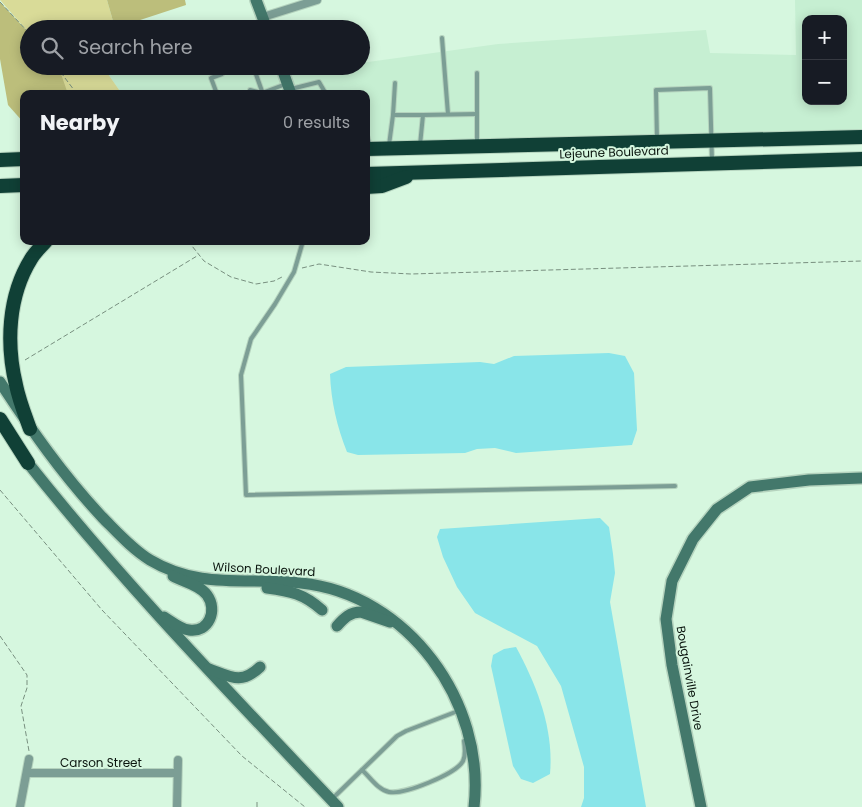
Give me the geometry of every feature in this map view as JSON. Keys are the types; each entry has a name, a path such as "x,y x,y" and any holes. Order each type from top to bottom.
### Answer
{"highway":[{"name":"Lejeune Boulevard","path":"370,149 862,137"},
{"path":"0,160 20,159"},
{"name":"Lejeune Boulevard","path":"370,174 862,159"},
{"path":"370,187 382,186 417,173"},
{"path":"0,186 20,185"},
{"path":"30,429 16,387 10,360 10,322 18,285 32,258 43,245"},
{"path":"0,419 28,463"},
{"path":"0,437 28,463"}],"main road":[{"path":"256,0 264,20"},
{"path":"284,75 289,89"},
{"name":"Wilson Boulevard","path":"0,382 30,429 82,496 120,536 150,560 182,574 204,579 234,582 301,583 337,590 377,609 401,626 414,638 440,669 462,714 474,761 476,793 474,807"},
{"path":"28,463 86,535 152,610 335,804"},
{"name":"Bougainville Drive","path":"701,807 672,665 666,619 672,581 693,538 718,509 750,487 809,480 862,478"},
{"path":"150,560 174,577 202,590 210,600 213,610 210,621 205,625 188,630 152,610"},
{"path":"234,582 297,593 322,610"},
{"path":"337,626 348,615 361,612 401,626"},
{"path":"205,667 237,679 247,677 260,667"}],"street":[{"path":"263,17 317,0"},
{"path":"20,807 29,760"},
{"path":"177,807 176,773 178,760"},
{"name":"Carson Street","path":"26,773 176,773"}],"lane":[{"path":"442,38 448,114"},
{"path":"477,73 477,146"},
{"path":"216,90 211,78 219,75"},
{"path":"256,75 261,90"},
{"path":"289,89 319,82 324,90"},
{"path":"389,148 395,83"},
{"path":"657,141 656,90 710,88 712,164"},
{"path":"393,115 477,114"},
{"path":"419,147 423,115"},
{"path":"302,245 294,272 251,339 241,375 246,495 675,486"},
{"path":"335,804 362,770 402,733 462,714 465,756 458,768 448,774 405,791 390,792 381,788 362,770"}],"path":[{"path":"0,2 20,23"},
{"path":"63,75 74,90"},
{"path":"191,245 204,261 231,277 256,284 274,281 306,266 319,264 371,272 411,274 862,261"},
{"path":"25,360 198,256"},
{"path":"0,490 102,610 242,756 305,807"},
{"path":"0,636 27,675 27,688 21,706 29,760"},
{"path":"257,802 257,807"}],"shaded area":[{"path":"0,0 107,0 113,20 20,20 20,23"},
{"path":"795,0 862,0 862,137 370,149 370,90 119,90 109,75 370,75 370,62 498,44 706,30 710,53 796,55"},
{"path":"60,75 109,75 119,90 66,90"}],"green space":[{"path":"107,0 185,0 186,5 140,20 113,20"},
{"path":"0,2 20,23 20,75 61,75 67,90 20,90 20,118 8,105 0,59"}],"water":[{"path":"609,353 625,356 634,373 637,430 632,445 516,453 495,448 477,449 465,453 358,455 347,452 335,414 330,374 346,367 480,362 494,364 514,356"},
{"path":"600,518 609,527 615,573 610,602 646,807 581,807 584,798 584,767 561,686 537,646 475,613 457,587 443,557 437,537 440,529"},
{"path":"516,647 531,677 547,724 551,757 550,774 533,783 521,779 513,766 491,666 493,655 504,649"}]}
